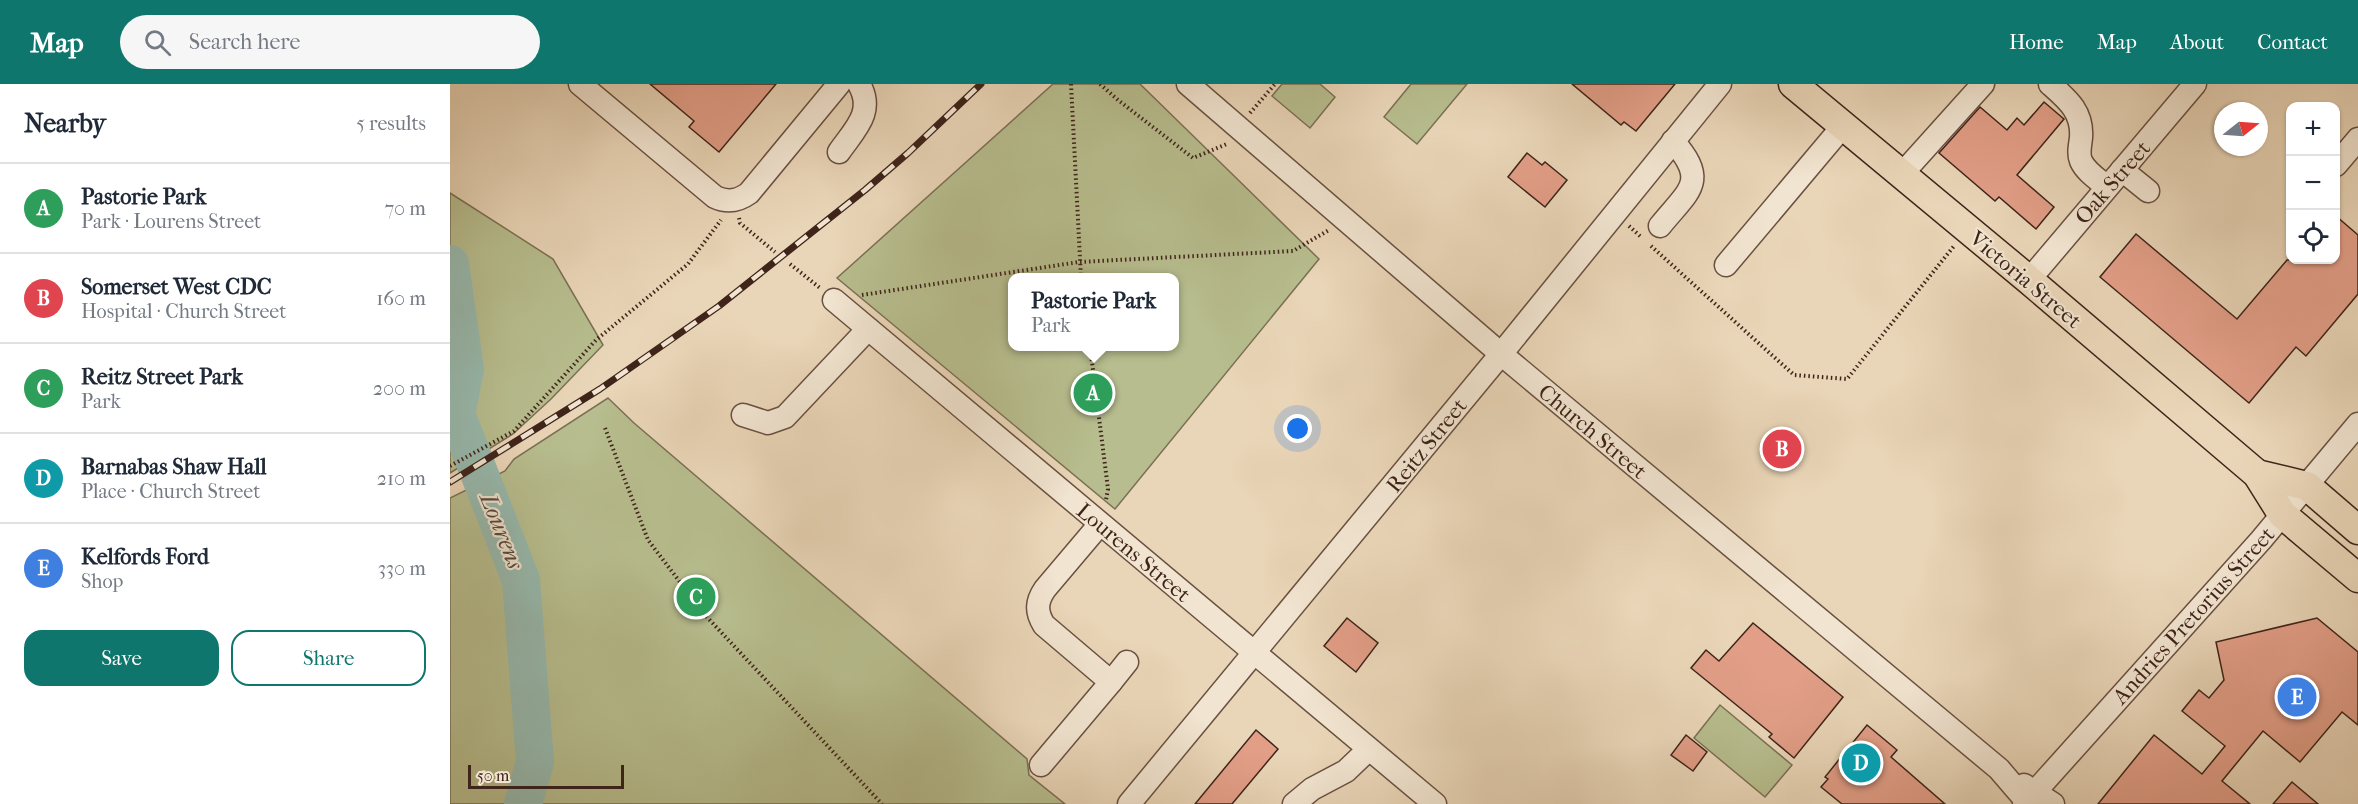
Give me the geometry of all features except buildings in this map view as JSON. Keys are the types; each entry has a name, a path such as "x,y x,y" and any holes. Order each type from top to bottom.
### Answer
{"main road":[{"name":"Victoria Street","path":"1793,84 2029,280 2257,474 2282,514 2358,578"},
{"name":"Victoria Street","path":"2257,474 2307,486 2358,530"}],"street":[{"path":"580,84 721,200 735,200 749,193 838,84"},
{"path":"839,152 860,123 865,111 867,101 859,84"},
{"name":"Church Street","path":"1188,84 1501,354 2034,801"},
{"name":"Reitz Street","path":"1129,804 1501,354 1720,84"},
{"path":"1901,175 1983,84"},
{"path":"2050,84 2070,101 2078,112 2081,129 2079,154 2081,162 2108,188"},
{"name":"Oak Street","path":"2029,280 2122,170 2171,125 2195,84"},
{"path":"1726,265 1843,126"},
{"path":"1660,226 1691,185 1694,176 1692,166 1686,156 1673,141"},
{"path":"2340,161 2357,142"},
{"path":"2122,170 2148,191"},
{"name":"Lourens Street","path":"834,300 1435,804"},
{"path":"743,415 768,423 784,417 868,329"},
{"name":"Andries Pretorius Street","path":"2034,801 2358,424"},
{"path":"1101,524 1045,590 1040,597 1038,612 1044,625 1111,682"},
{"path":"1041,765 1127,663"},
{"path":"1294,804 1312,789 1346,771 1369,749"}],"path":[{"path":"1071,84 1080,273"},
{"path":"1100,84 1193,158 1243,131 1275,84"},
{"path":"450,466 514,431 596,340 688,264 735,200"},
{"path":"1615,213 1794,375 1847,379 1968,229"},
{"path":"1008,273 1079,262 1293,251 1346,221"},
{"path":"759,239 775,252"},
{"path":"790,264 805,276"},
{"path":"834,300 1008,273"},
{"path":"1091,351 1108,489 1101,524"},
{"path":"606,428 648,540 705,615 882,804"}],"green space":[{"path":"1053,84 1140,84 1319,259 1115,509 837,278"},
{"path":"1282,84 1320,84 1335,97 1310,128 1272,96"},
{"path":"1411,84 1467,84 1417,144 1384,117"},
{"path":"450,193 553,259 603,345 551,399 513,434 450,473"},
{"path":"608,398 634,423 1027,759 1029,775 1065,804 450,804 450,498 505,471 514,459"},
{"path":"1720,705 1792,765 1765,797 1694,738"}],"waterway":[{"name":"Lourens","path":"450,264 465,370 456,414 521,580 535,762 523,804"}],"railway":[{"path":"450,482 600,389 719,306 865,190 981,84"}],"place":[{"name":"Pastorie Park","path":"1093,393"},
{"name":"Somerset West CDC","path":"1782,449"},
{"name":"Reitz Street Park","path":"696,597"},
{"name":"Kelfords Ford","path":"2297,697"},
{"name":"Barnabas Shaw Hall","path":"1861,763"}]}
